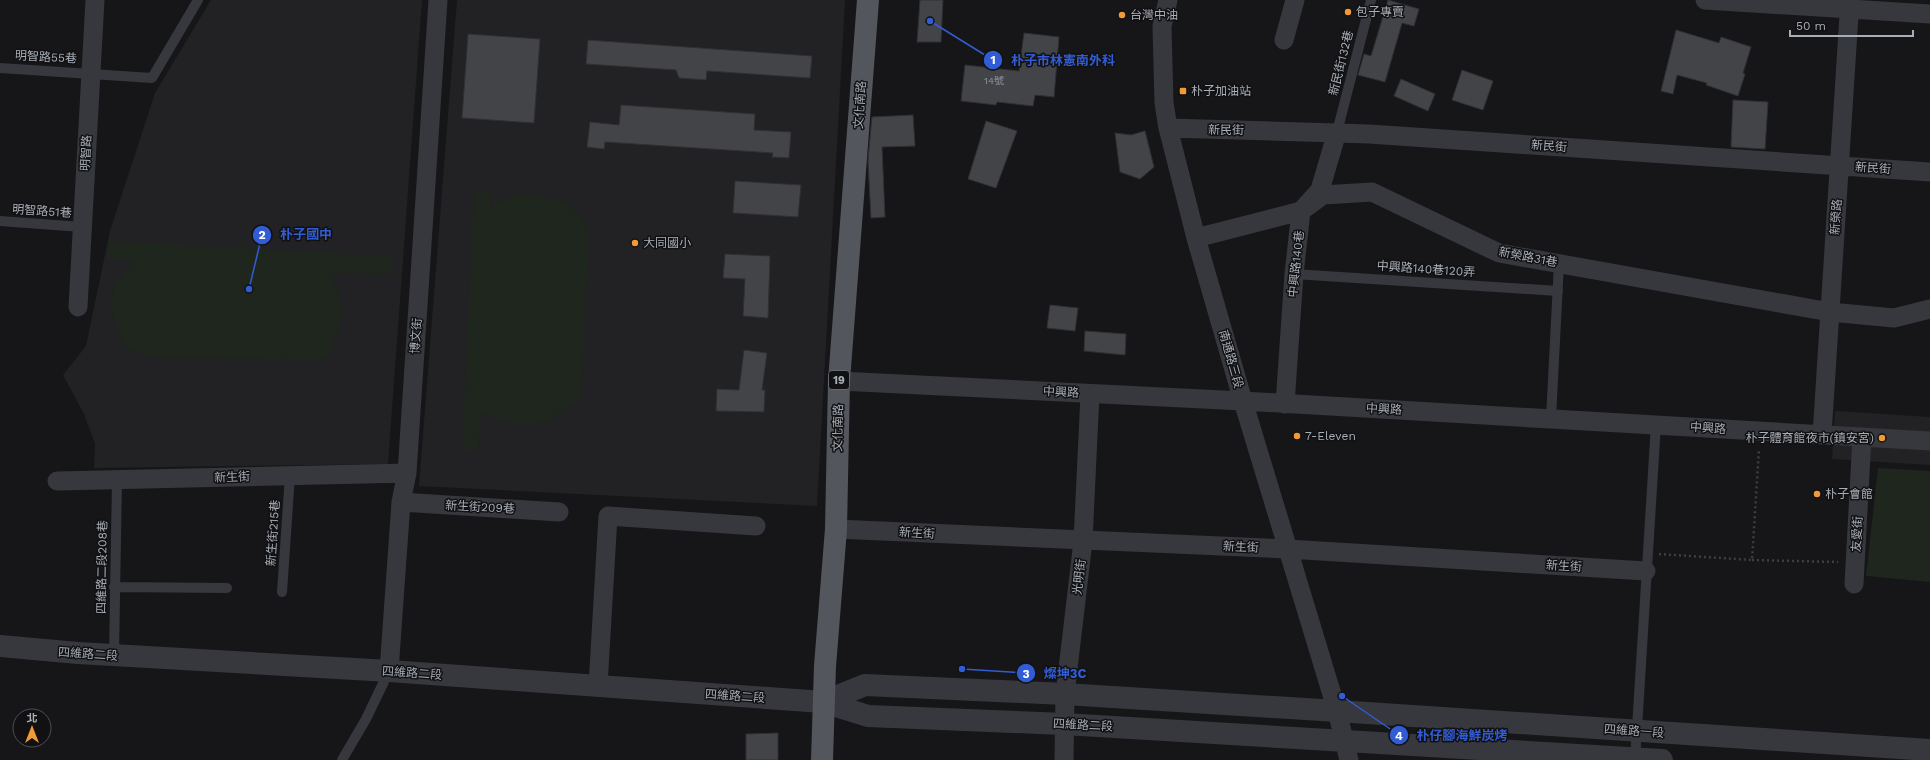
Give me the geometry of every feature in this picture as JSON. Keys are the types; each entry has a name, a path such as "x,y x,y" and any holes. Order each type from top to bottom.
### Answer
{"main road":[{"name":"文化南路","path":"822,760 823,702 836,529 839,380 868,0"}],"street":[{"name":"明智路","path":"78,307 95,0"},
{"name":"博文街","path":"389,672 401,502 407,473 438,0"},
{"name":"南通路三段","path":"1168,0 1162,26 1164,96 1168,128 1196,238 1242,401 1337,711 1347,751"},
{"path":"1284,40 1295,0"},
{"path":"1705,0 1850,5 1930,14"},
{"name":"新榮路","path":"1822,434 1850,5"},
{"name":"新民街","path":"1168,128 1337,132 1930,172"},
{"path":"1301,211 1320,190 1337,132"},
{"name":"新榮路31巷","path":"1196,238 1301,211 1323,195 1372,192 1499,253 1830,312 1894,318 1930,309"},
{"name":"中興路140巷","path":"1285,404 1294,274 1301,211"},
{"name":"中興路","path":"839,380 1552,418 1930,441"},
{"name":"光明街","path":"1064,760 1065,694 1083,541 1090,394"},
{"name":"友愛街","path":"1854,584 1862,437"},
{"name":"新生街","path":"57,481 407,473"},
{"name":"新生街209巷","path":"401,502 559,512"},
{"path":"598,686 608,516 756,526"},
{"name":"新生街","path":"836,529 1083,541 1646,562"},
{"name":"四維路二段","path":"0,646 114,656 389,672 823,702 868,716 1064,724 1347,751"},
{"name":"四維路二段","path":"823,702 865,684 1065,694 1337,711"},
{"name":"四維路一段","path":"1337,711 1930,750"},
{"path":"1347,751 1662,760"}],"lane":[{"name":"明智路55巷","path":"0,68 152,78 198,0"},
{"name":"新民街132巷","path":"1337,132 1371,0"},
{"name":"明智路51巷","path":"0,222 82,227"},
{"path":"1552,418 1559,263"},
{"name":"中興路140巷120弄","path":"1294,274 1558,291"},
{"path":"1635,759 1635,731 1656,424"},
{"name":"新生街215巷","path":"282,592 290,475"},
{"name":"四維路二段208巷","path":"114,656 117,480"},
{"path":"114,587 227,588"},
{"path":"342,760 366,719 389,672"}],"path":[{"path":"1752,560 1761,431"},
{"path":"1646,562 1752,560 1856,562"}],"shaded area":[{"path":"211,0 422,0 388,464 94,468 95,444 84,414 63,375 86,346 110,231 155,93"},
{"name":"大同國小","path":"457,0 845,0 817,506 419,486"},
{"path":"491,192 490,208 502,200 524,193 560,200 578,213 589,231 581,397 556,416 534,424 523,425 511,423 481,411 478,450 462,450 474,193"},
{"path":"109,241 391,256 392,275 329,273 337,287 342,305 342,319 331,350 319,360 148,357 140,355 129,348 123,341 115,323 112,303 115,286 121,276 135,262 107,259"},
{"name":"朴子體育館夜市(鎮安宮)","path":"1835,411 1930,417 1930,465 1832,459"},
{"path":"1878,468 1930,471 1930,582 1866,576"}],"building":[{"path":"920,0 943,0 941,42 917,42"},
{"path":"1388,0 1419,9 1414,26 1402,23 1385,82 1358,75 1364,54 1371,56"},
{"path":"1676,30 1719,43 1721,37 1751,47 1738,96 1706,85 1707,83 1677,75 1673,94 1661,91"},
{"path":"1024,33 1059,37 1054,97 1035,95 1033,106 997,102 996,105 961,101 965,65 1019,71"},
{"path":"468,34 540,39 534,123 462,118"},
{"path":"588,40 812,56 810,78 707,71 706,80 679,78 676,70 586,64"},
{"path":"1462,70 1493,81 1483,110 1452,100"},
{"path":"1401,79 1435,94 1428,111 1394,96"},
{"path":"1733,100 1768,102 1765,149 1731,147"},
{"path":"621,105 755,114 754,130 791,132 789,158 772,157 773,153 605,142 604,149 587,147 590,122 619,125"},
{"path":"913,115 915,146 882,147 885,217 871,218 868,160 872,117"},
{"path":"986,121 1017,131 996,188 968,179"},
{"path":"1145,131 1154,167 1140,179 1120,172 1115,133 1131,135"},
{"path":"735,181 801,185 798,217 733,213"},
{"path":"725,254 770,256 768,318 743,316 745,279 723,278"},
{"path":"1050,305 1078,308 1075,331 1047,328"},
{"path":"1085,331 1126,334 1125,355 1084,351"},
{"path":"744,350 767,353 762,390 765,390 764,412 716,411 717,389 739,390"},
{"path":"778,733 778,760 746,760 746,734"}],"place":[{"name":"包子專賣","path":"1348,12"},
{"name":"台灣中油","path":"1122,15"},
{"name":"朴子市林憲南外科","path":"930,21"},
{"name":"朴子加油站","path":"1183,91"},
{"name":"大同國小","path":"635,243"},
{"name":"朴子國中","path":"249,289"},
{"name":"7-Eleven","path":"1297,436"},
{"name":"朴子體育館夜市(鎮安宮)","path":"1882,438"},
{"name":"朴子會館","path":"1817,494"},
{"name":"燦坤3C","path":"962,669"},
{"name":"朴仔腳海鮮炭烤","path":"1342,696"}]}
